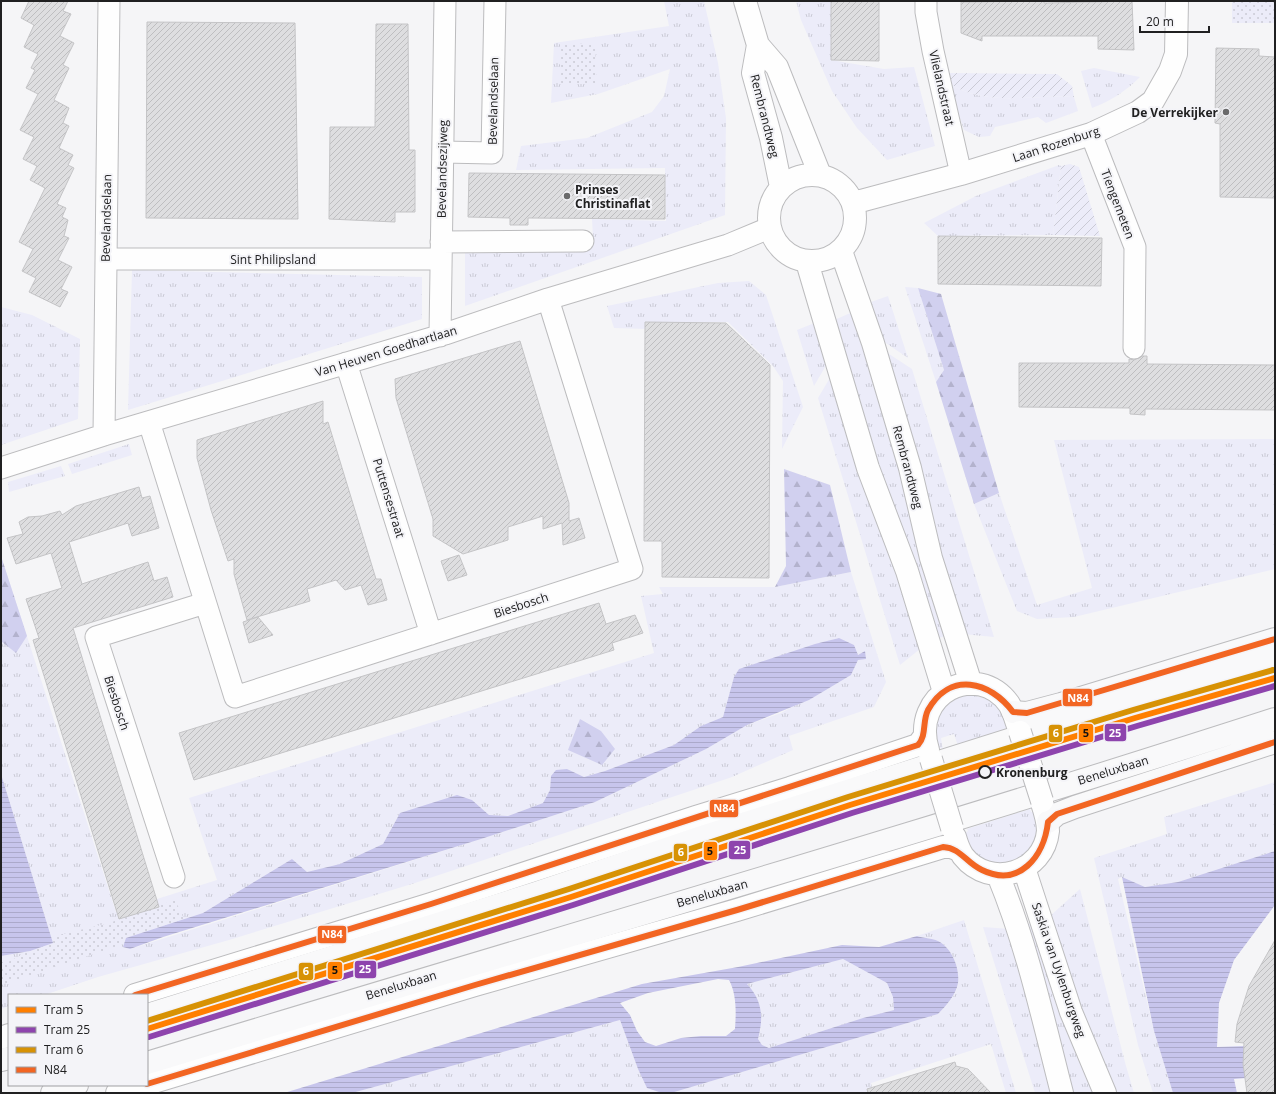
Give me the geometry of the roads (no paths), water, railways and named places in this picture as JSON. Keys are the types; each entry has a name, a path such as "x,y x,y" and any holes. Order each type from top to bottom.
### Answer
{"main road":[{"path":"1016,722 1027,713 1275,639"},
{"path":"148,1014 469,915 702,837 1111,707 1275,658"},
{"name":"Beneluxbaan","path":"148,1063 544,942 744,884 1275,719"},
{"path":"1048,822 1057,814 1075,807 1275,742"},
{"path":"52,1093 73,1086"}],"street":[{"name":"Bevelandselaan","path":"104,435 109,1"},
{"name":"Bevelandsezijweg","path":"440,336 445,1"},
{"name":"Bevelandselaan","path":"443,152 492,153 495,1"},
{"name":"Rembrandtweg","path":"745,1 758,45 777,67 820,175"},
{"name":"Vlielandstraat","path":"926,1 926,12 933,51 961,174"},
{"name":"Laan Rozenburg","path":"853,203 961,174 1091,134 1138,112 1153,101 1162,88 1176,54 1177,1"},
{"name":"Rembrandtweg","path":"758,45 753,73 771,138 781,187"},
{"name":"Tiengemeten","path":"1091,134 1135,247 1134,348"},
{"path":"806,175 820,175 834,180 846,190 853,203 856,220 851,237 841,251 825,260 807,262 790,256 777,244 770,228 768,213 773,199 781,187 793,179 806,175"},
{"name":"Van Heuven Goedhartlaan","path":"1,468 104,435 440,336 548,299 728,244 770,228"},
{"name":"Sint Philipsland","path":"106,259 441,250 582,241"},
{"name":"Rembrandtweg","path":"841,251 873,343 910,468 931,558 972,684"},
{"path":"807,262 868,468 907,571 944,692"},
{"name":"Biesbosch","path":"150,422 235,697 632,569 548,299"},
{"name":"Puttensestraat","path":"346,363 431,634"},
{"name":"Biesbosch","path":"174,877 96,637 205,603"},
{"path":"972,684 988,688 996,692 1008,704 1016,722 1048,822 1048,831 1043,849 1032,863 1012,874 990,874 975,867 959,850 924,737 925,720 928,712 938,698 944,692 957,686 972,684"},
{"path":"138,994 431,904 689,819 790,788 918,744 924,737"},
{"name":"Beneluxbaan","path":"148,1084 467,987 737,910 938,848 951,847 959,850"},
{"name":"Saskia van Uylenburgweg","path":"1024,868 1071,1012 1105,1093"},
{"name":"Saskia van Uylenburgweg","path":"998,875 1011,906 1037,991 1062,1093"},
{"path":"117,1093 139,1086"}],"tram line":[{"name":"6","path":"148,1021 569,889 848,797 1133,710 1273,670"},
{"name":"5","path":"148,1029 571,897 850,805 1135,718 1275,678"},
{"name":"25","path":"149,1037 573,905 852,813 1137,726 1275,686"}],"place":[{"name":"De Verrekijker","path":"1226,112"},
{"name":"Prinses Christinaflat","path":"567,196"},
{"name":"Kronenburg","path":"985,772"}]}
